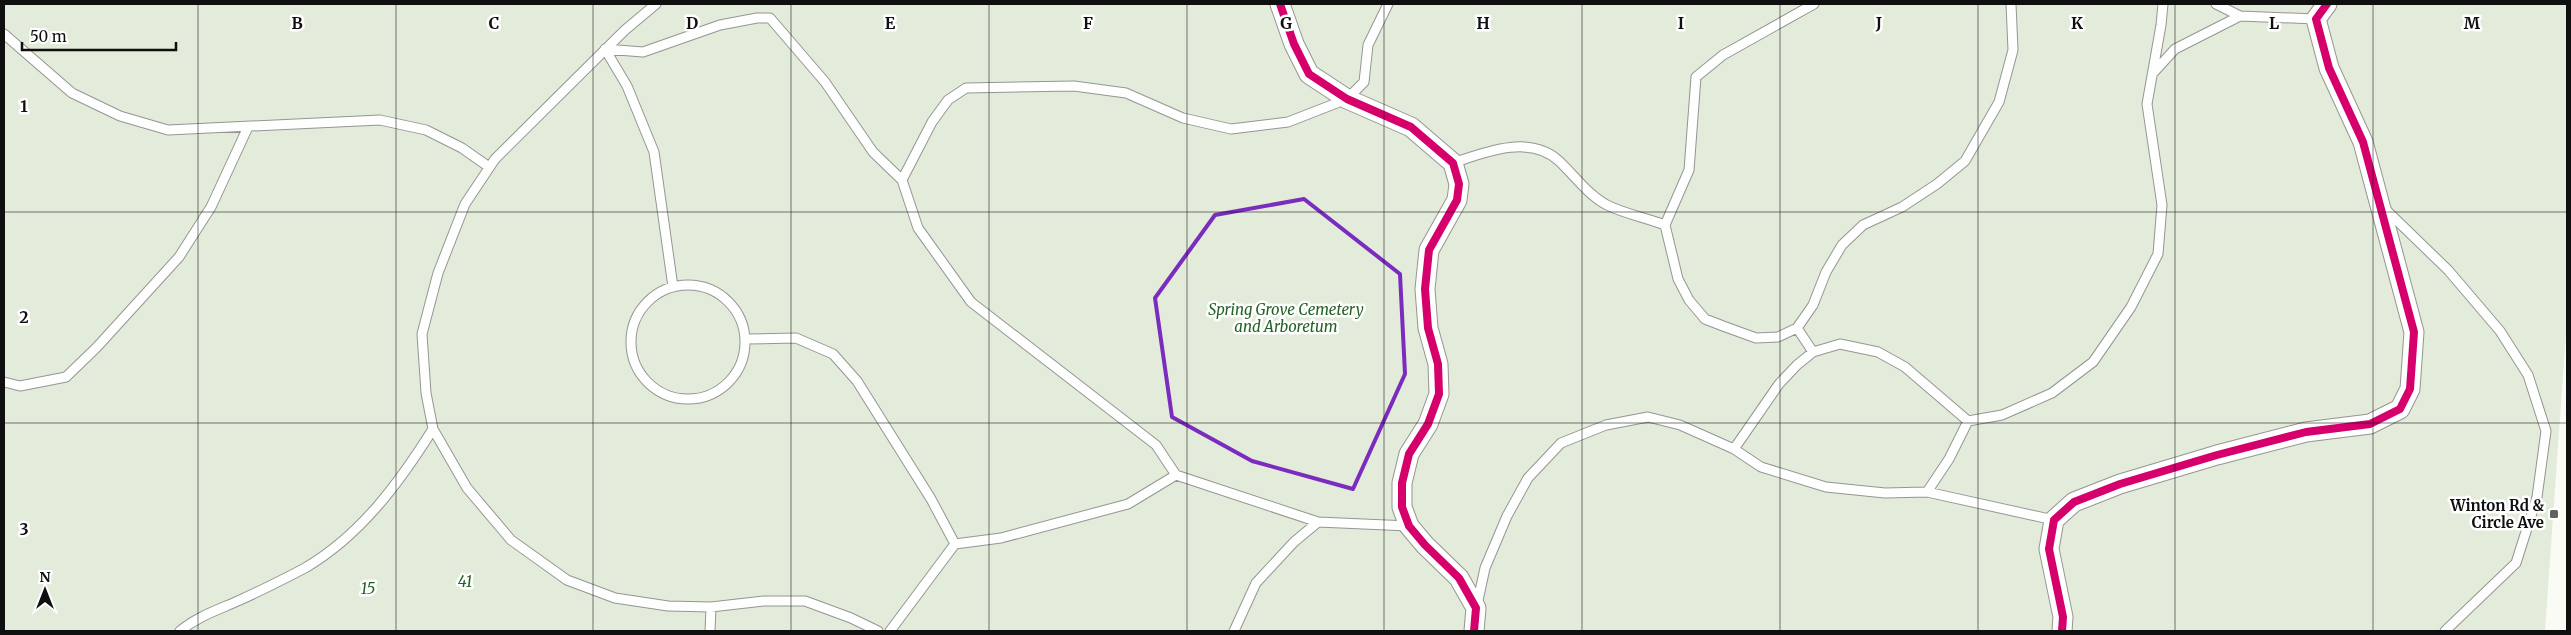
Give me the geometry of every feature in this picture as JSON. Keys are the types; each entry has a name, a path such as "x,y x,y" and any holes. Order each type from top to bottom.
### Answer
{"street":[{"path":"1280,4 1294,44 1309,74 1347,99 1411,127 1453,163 1459,184 1457,200 1429,250 1425,289 1428,328 1438,364 1439,394 1428,424 1409,454 1402,483 1402,507 1409,526 1425,545 1459,578 1476,608 1474,631"},
{"path":"2062,631 2063,618 2049,549 2054,520 2074,502 2120,484 2306,432 2370,424 2400,409 2410,389 2414,332 2362,142 2329,68 2321,11"}],"lane":[{"path":"656,4 605,49 489,167 465,204 438,273 422,334 426,393 433,429 467,488 511,540 567,580 615,598 668,606 711,607 764,601 805,602 850,618 878,631"},
{"path":"902,180 932,122 948,100 966,88 1074,86 1126,93 1183,118 1231,129 1288,122 1347,99 1364,82 1368,45 1388,4"},
{"path":"1814,4 1723,55 1696,77 1689,170 1666,225 1678,279 1689,300 1705,319 1756,338 1778,337 1797,328 1813,305 1826,272 1842,245 1863,225 1902,207 1937,184 1965,161 1999,102 2012,50 2011,4"},
{"path":"1734,449 1779,384 1813,352 1840,344 1878,352 1905,367 1968,421 2002,414 2052,393 2093,362 2131,307 2158,254 2162,205 2147,104 2154,73 2163,4"},
{"path":"2216,4 2240,16"},
{"path":"2154,73 2175,50 2240,16 2321,11"},
{"path":"605,49 643,52 720,25 757,18 770,18 825,82 873,152 902,180 918,228 971,302 1156,445 1176,474 1318,522 1409,526"},
{"path":"4,34 72,93 120,116 168,130 380,120 426,130 462,148 489,167"},
{"path":"605,49 627,86 654,152 673,287"},
{"path":"4,382 20,386 66,377 97,347 180,256 211,207 248,127"},
{"path":"1453,163 1510,146 1537,149 1557,159 1591,192 1607,204 1666,225"},
{"path":"2380,203 2448,270 2500,331 2528,375 2546,431 2537,497 2516,563 2445,631"},
{"path":"691,285 709,289 725,298 737,311 744,328 745,339 741,363 732,379 718,391 702,398 682,399 663,393 647,382 636,365 631,346 633,326 641,309 655,295 673,287 691,285"},
{"path":"1797,328 1813,352"},
{"path":"745,339 796,338 833,354 857,381 932,499 955,544"},
{"path":"1476,608 1485,568 1507,516 1528,478 1561,444 1606,425 1648,417 1680,425 1734,449 1761,467 1826,487 1885,493 1927,492 2054,520"},
{"path":"1927,492 1949,459 1968,421"},
{"path":"180,631 196,618 239,600 305,567 351,536 387,495 433,429"},
{"path":"890,631 955,544 1000,538 1128,504 1176,474"},
{"path":"1234,631 1256,583 1294,542 1318,522"},
{"path":"710,631 711,607"}],"highlighted area":[{"path":"1304,199 1400,274 1405,374 1353,489 1252,461 1172,417 1155,298 1215,215"}],"green space":[{"name":"Spring Grove Cemetery and Arboretum","path":"4,4 2567,4 2567,319 2545,631 4,631"}],"cycle path":[{"path":"1280,4 1294,44 1309,74 1347,99 1411,127 1453,163 1459,184 1457,200 1429,250 1425,289 1428,328 1438,364 1439,394 1428,424 1409,454 1402,483 1402,507 1409,526 1425,545 1459,578 1476,608 1474,631"},
{"path":"2062,631 2063,617 2049,549 2054,520 2074,502 2120,484 2217,455 2306,432 2370,424 2400,409 2410,389 2414,332 2363,142 2329,68 2316,19 2327,4"}],"place":[{"name":"Winton Rd & Circle Ave","path":"2554,514"}],"park label":[{"name":"41","path":"465,581"},
{"name":"15","path":"368,588"}]}
